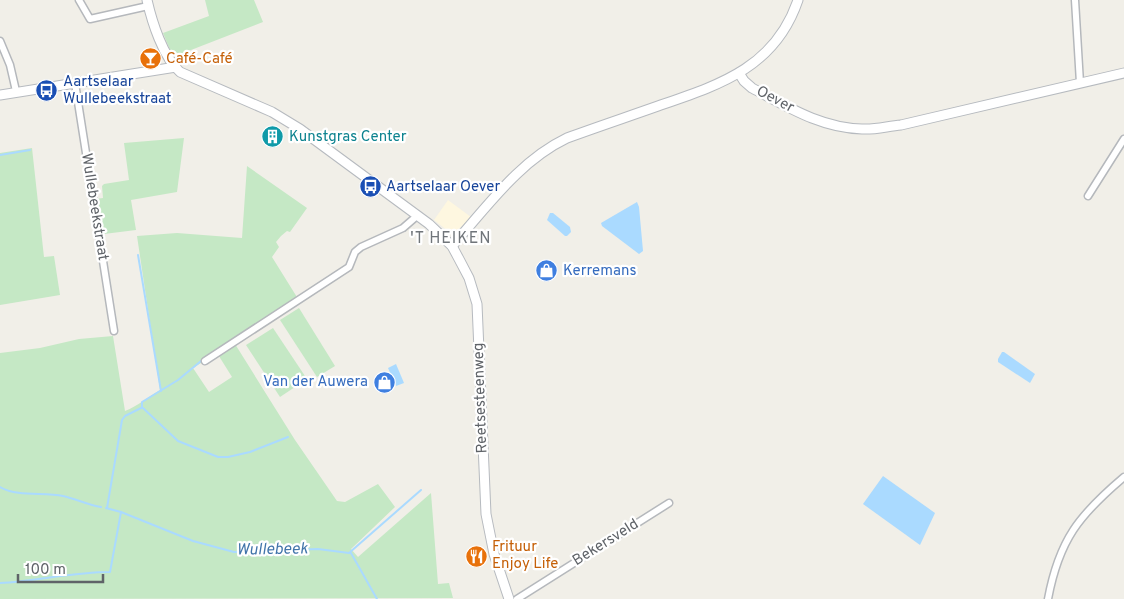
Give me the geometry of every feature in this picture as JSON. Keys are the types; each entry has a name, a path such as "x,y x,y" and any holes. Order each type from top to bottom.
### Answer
{"street":[{"path":"0,95 176,67 163,46 148,3 90,19 79,0"},
{"path":"452,246 516,174 546,149 567,138 715,86 739,73 773,44 786,26 798,0"},
{"path":"1075,0 1080,83"},
{"path":"0,41 10,65 16,92"},
{"name":"Reetsesteenweg","path":"176,67 186,75 272,112 300,129 418,215 452,246 469,278 477,304 486,514 494,554 509,599"},
{"name":"Oever","path":"739,73 752,88 812,120 839,127 864,129 901,125 1124,73"},
{"name":"Wullebeekstraat","path":"75,83 114,331"},
{"path":"1088,196 1124,139"},
{"path":"205,361 349,267 355,252 361,247 403,228 418,215"},
{"path":"1048,599 1058,559 1073,529 1084,513 1124,477"},
{"name":"Bekersveld","path":"517,599 669,504"}],"shaded area":[{"path":"448,200 471,217 453,235 434,220"}],"green space":[{"path":"205,0 254,0 263,22 173,57 163,33 209,16"},
{"path":"184,138 177,192 131,200 136,230 101,233 95,199 103,198 102,186 104,184 129,180 124,143"},
{"path":"32,148 44,257 54,256 60,295 0,305 0,153"},
{"path":"247,166 307,208 290,232 287,231 276,242 279,247 272,257 300,302 235,344 295,440 337,501 345,502 378,484 395,507 351,549 358,557 431,493 438,584 449,583 453,598 0,599 0,353 40,348 79,339 113,336 125,411 130,409 160,390 137,236 177,233 242,238","holes":["217,353 232,377 209,392 193,368"]},
{"path":"299,308 335,366 317,377 280,320"},
{"path":"273,328 307,379 280,397 246,345"}],"water":[{"path":"637,202 643,251 639,254 602,226 601,223"},
{"path":"550,213 553,213 570,227 571,232 567,236 547,220"},
{"path":"1002,352 1035,374 1030,383 998,362"},
{"path":"396,364 404,383 396,386 388,368"},
{"path":"883,476 935,513 920,545 863,504"}],"waterway":[{"path":"0,155 30,150"},
{"path":"138,255 161,391"},
{"path":"142,408 142,402 178,380 201,361"},
{"path":"107,508 122,420 125,416 141,408 178,441 218,457 228,457 250,452 288,437"},
{"name":"Wullebeek","path":"0,487 15,492 63,496 101,507"},
{"name":"Wullebeek","path":"106,508 121,512 193,541 234,552 318,549 349,553 421,490"},
{"path":"0,583 82,573 110,572 121,512"},
{"path":"349,553 351,553 377,599"}],"place":[{"name":"Café-Café","path":"150,59"},
{"name":"Aartselaar Wullebeekstraat","path":"47,91"},
{"name":"Kunstgras Center","path":"273,137"},
{"name":"Aartselaar Oever","path":"370,187"},
{"name":"Kerremans","path":"547,271"},
{"name":"Van der Auwera","path":"384,382"},
{"name":"Frituur Enjoy Life","path":"476,556"}],"district":[{"name":"'T HEIKEN","path":"451,239"}]}
